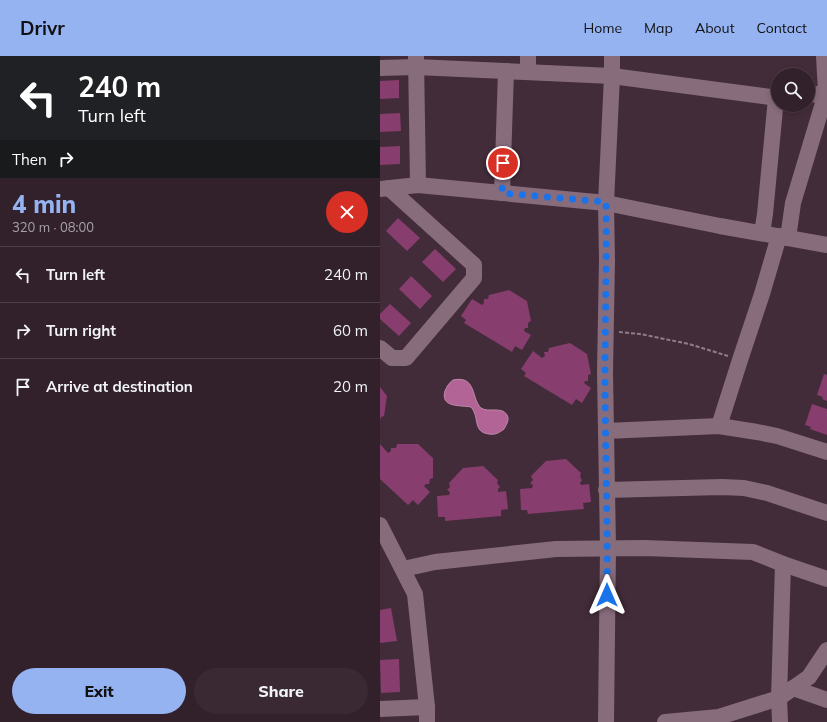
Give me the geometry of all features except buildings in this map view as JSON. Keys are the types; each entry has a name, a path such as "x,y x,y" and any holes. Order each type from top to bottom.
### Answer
{"street":[{"path":"528,56 528,72"},
{"path":"606,722 608,548 606,490 606,202 612,56"},
{"path":"719,426 762,294 783,237 827,93 824,56"},
{"path":"380,68 416,61 473,63 506,71 612,76 771,97"},
{"path":"416,61 418,185"},
{"path":"502,193 506,71"},
{"path":"815,94 827,93"},
{"path":"762,233 776,112"},
{"path":"384,189 418,185 606,202 712,224 827,245"},
{"path":"380,348 392,358 406,358 474,278 474,265 384,189"},
{"path":"606,431 719,426 777,436 827,452"},
{"path":"606,490 722,487 744,488 767,493 827,514"},
{"path":"380,525 415,594 427,715 380,709"},
{"path":"403,569 435,562 556,549 608,548 753,552 827,579"},
{"path":"780,722 779,698 783,564"},
{"path":"665,722 719,720 779,698 809,677 827,650"},
{"path":"794,688 827,700"}],"path":[{"path":"606,333 618,332 640,334 689,344 740,360"}],"shaded area":[{"path":"461,379 470,384 481,408 505,412 508,419 504,429 495,434 484,433 478,427 474,411 471,407 457,406 448,403 444,396 445,391 453,380"}],"route":[{"path":"503,163 502,193 606,202 607,260 605,372 608,548 607,595"}]}
